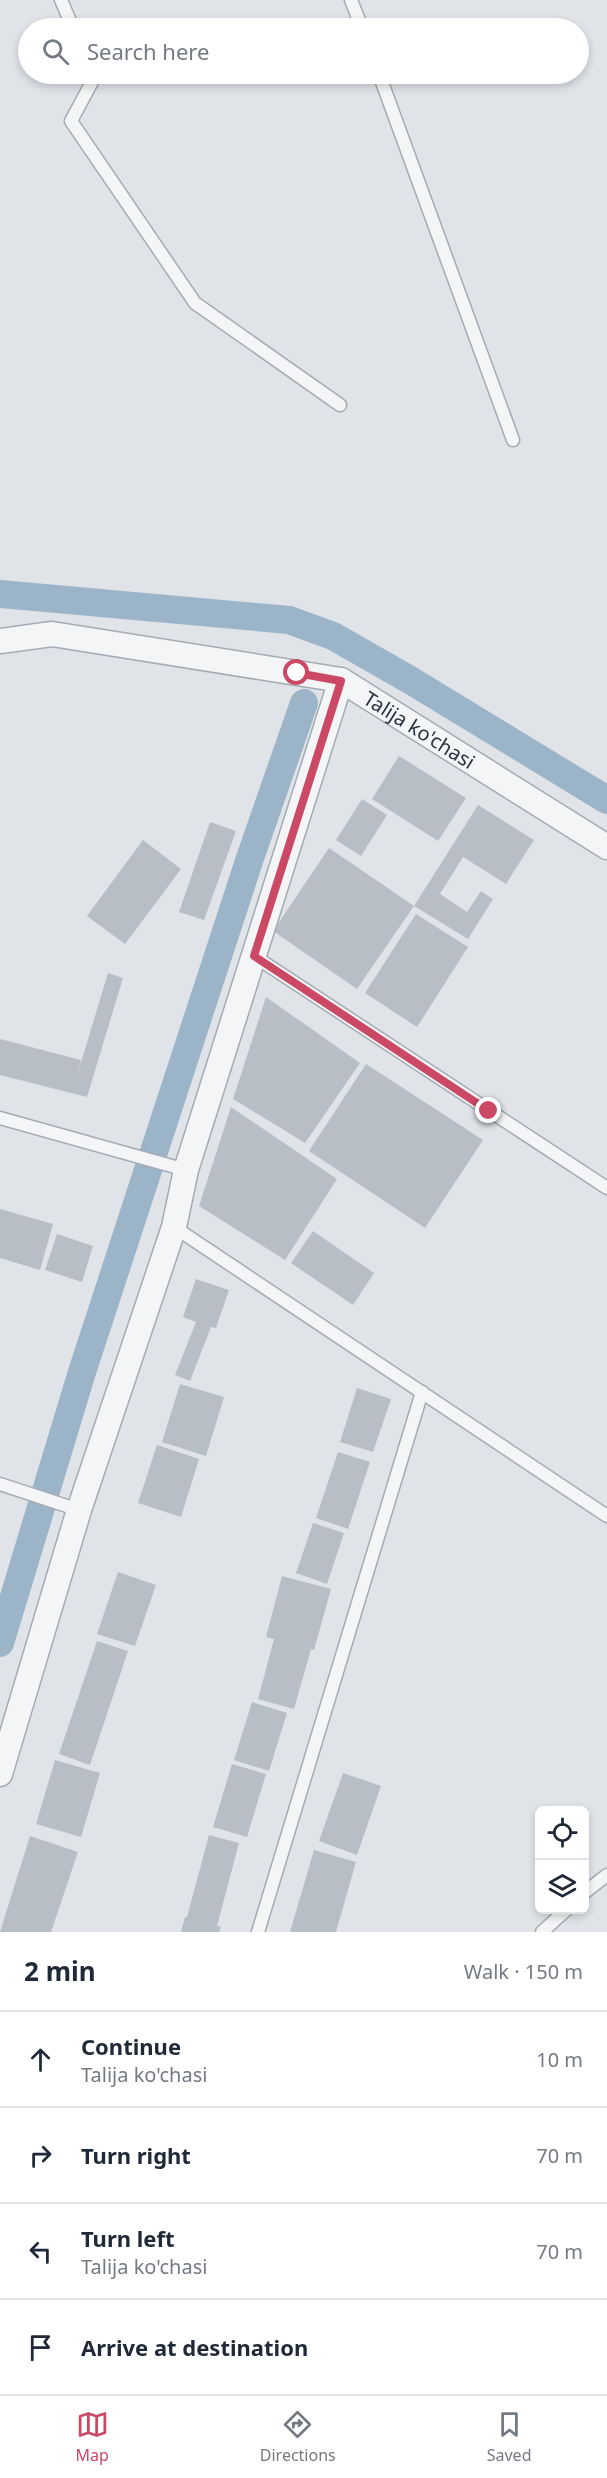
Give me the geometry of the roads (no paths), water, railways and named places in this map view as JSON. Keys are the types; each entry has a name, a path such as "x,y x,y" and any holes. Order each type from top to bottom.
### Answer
{"street":[{"name":"Talija ko'chasi","path":"0,641 52,634 341,681 607,847"},
{"path":"0,1774 79,1510 174,1227 186,1170 341,681"}],"lane":[{"path":"61,0 69,18"},
{"path":"351,0 358,18"},
{"path":"91,84 72,121 195,303 340,405"},
{"path":"382,84 513,440"},
{"path":"254,956 607,1188"},
{"path":"0,1118 186,1170"},
{"path":"174,1227 607,1516"},
{"path":"258,1932 422,1392"},
{"path":"0,1484 79,1510"},
{"path":"589,1890 607,1875"},
{"path":"542,1932 562,1914"}],"waterway":[{"path":"0,594 289,620 333,636 607,800"},
{"path":"0,1643 82,1372 249,861 304,703"}]}
